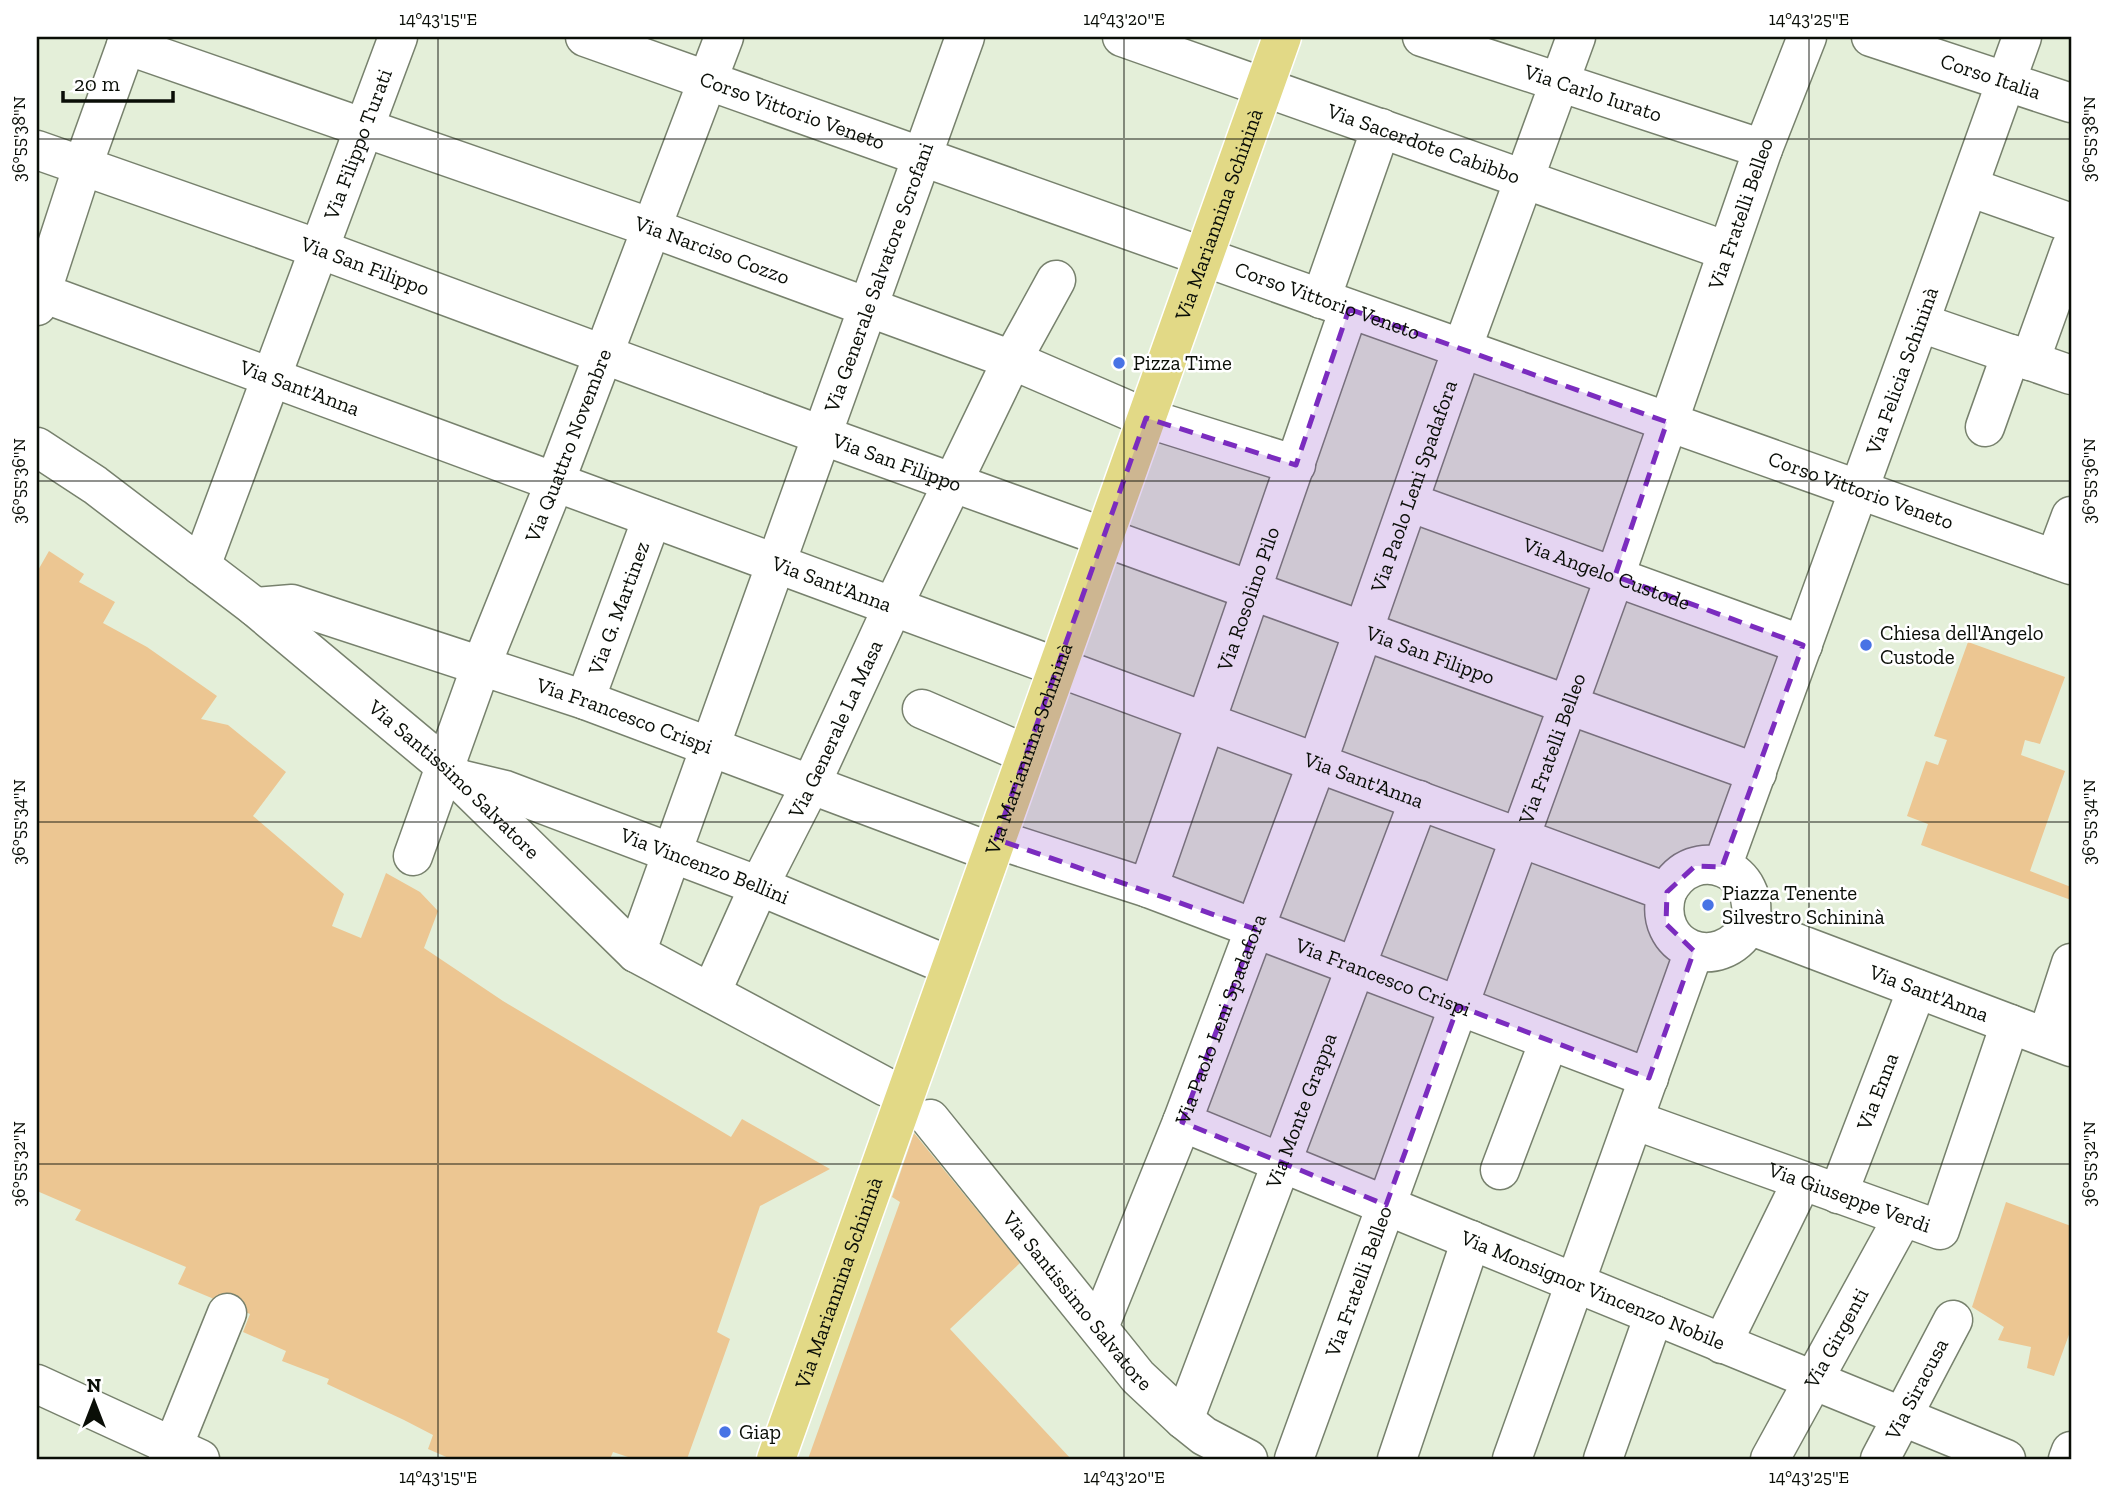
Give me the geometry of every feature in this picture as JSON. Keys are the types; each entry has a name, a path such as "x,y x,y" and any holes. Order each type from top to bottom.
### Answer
{"main road":[{"name":"Via Mariannina Schininà","path":"776,1459 1282,37"}],"street":[{"name":"Via Filippo Turati","path":"201,566 398,37"},
{"name":"Corso Vittorio Veneto","path":"584,37 2063,562"},
{"name":"Via Quattro Novembre","path":"413,856 451,772 481,666 555,482 724,37"},
{"name":"Via Generale Salvatore Scrofani","path":"636,953 965,37"},
{"name":"Via Sacerdote Cabibbo","path":"1122,37 1727,251"},
{"name":"Via Carlo Iurato","path":"1422,37 1763,149"},
{"name":"Via Paolo Leni Spadafora","path":"1099,1327 1182,1122 1317,763 1462,349 1576,37"},
{"name":"Via Fratelli Belleo","path":"1294,1459 1615,576 1763,149 1807,37"},
{"name":"Corso Italia","path":"1871,37 2071,103"},
{"name":"Via Felicia Schininà","path":"1722,867 1921,323 2022,37"},
{"name":"Via Narciso Cozzo","path":"127,41 652,228 1012,360 1146,418 1296,465"},
{"path":"38,297 127,41"},
{"name":"Via Rosolino Pilo","path":"1148,888 1296,465 1381,128"},
{"name":"Via San Filippo","path":"37,150 319,249 821,435 1757,773"},
{"path":"1969,187 2071,223"},
{"path":"1985,426 2071,247"},
{"name":"Via Generale La Masa","path":"711,993 892,606 1012,360 1056,280"},
{"name":"Via Sant'Anna","path":"38,297 271,377 1667,892"},
{"path":"1921,323 2071,375"},
{"name":"Via Santissimo Salvatore","path":"37,447 95,485 254,607 451,772 636,953 886,1087"},
{"name":"Via Angelo Custode","path":"1409,502 1803,645"},
{"path":"2063,562 2071,516"},
{"name":"Via G. Martinez","path":"585,700 652,517"},
{"name":"Via Francesco Crispi","path":"254,607 292,604 585,700 811,784 993,845 1148,888 1649,1078"},
{"path":"922,709 1026,754"},
{"name":"Via Vincenzo Bellini","path":"451,772 672,852 950,965"},
{"name":"Via Monte Grappa","path":"1184,1420 1419,800"},
{"path":"1695,866 1722,867 1739,877 1747,889 1752,909 1749,925 1733,945 1721,951 1694,951 1679,943 1666,924 1663,911 1667,892 1679,875 1695,866"},
{"name":"Via Sant'Anna","path":"1749,925 2059,1042"},
{"path":"1512,1459 1694,951"},
{"path":"2059,1042 2071,962"},
{"name":"Via Enna","path":"1838,1194 1917,989"},
{"name":"Via Giuseppe Verdi","path":"1634,1120 1940,1230 2010,1024"},
{"path":"1500,1170 1549,1041"},
{"name":"Via Santissimo Salvatore","path":"930,1119 1138,1377 1204,1436 1248,1459"},
{"name":"Via Monsignor Vincenzo Nobile","path":"1182,1122 2006,1459"},
{"path":"1722,1343 1802,1181"},
{"name":"Via Girgenti","path":"1770,1459 1903,1217"},
{"path":"1397,1459 1471,1240"},
{"path":"37,1384 180,1455 227,1313"},
{"path":"1603,1459 1654,1315"},
{"name":"Via Siracusa","path":"1880,1459 1953,1320"},
{"path":"2068,1459 2071,1451"}],"highlighted area":[{"path":"1349,309 1667,422 1615,576 1803,645 1722,867 1695,866 1667,892 1666,924 1694,951 1649,1078 1458,1006 1386,1205 1182,1122 1255,929 996,839 1146,418 1296,465"}],"shaded area":[{"path":"49,551 84,574 79,582 115,602 103,623 147,647 217,696 201,719 228,725 286,772 253,816 344,894 332,926 361,938 386,873 420,892 438,911 424,948 503,1001 731,1137 742,1119 830,1169 760,1206 717,1332 730,1339 687,1459 634,1459 613,1452 610,1459 451,1459 428,1449 433,1435 327,1384 329,1379 282,1361 286,1351 243,1332 250,1314 178,1284 186,1267 75,1220 81,1210 37,1191 37,572"},
{"path":"1968,642 2065,677 2040,744 2025,740 2021,755 2065,771 2030,871 2071,887 2071,900 1921,845 1928,824 1907,816 1926,761 1938,765 1947,740 1934,736"},
{"path":"914,1133 1020,1263 950,1329 1071,1459 808,1459 900,1202 892,1197"},
{"path":"2006,1202 2071,1226 2071,1329 2054,1376 2027,1368 2031,1347 1998,1340 2004,1327 1972,1307"}],"place":[{"name":"Pizza Time","path":"1119,363"},
{"name":"Chiesa dell'Angelo Custode","path":"1866,645"},
{"name":"Piazza Tenente Silvestro Schininà","path":"1708,905"},
{"name":"Giap","path":"725,1432"}]}
